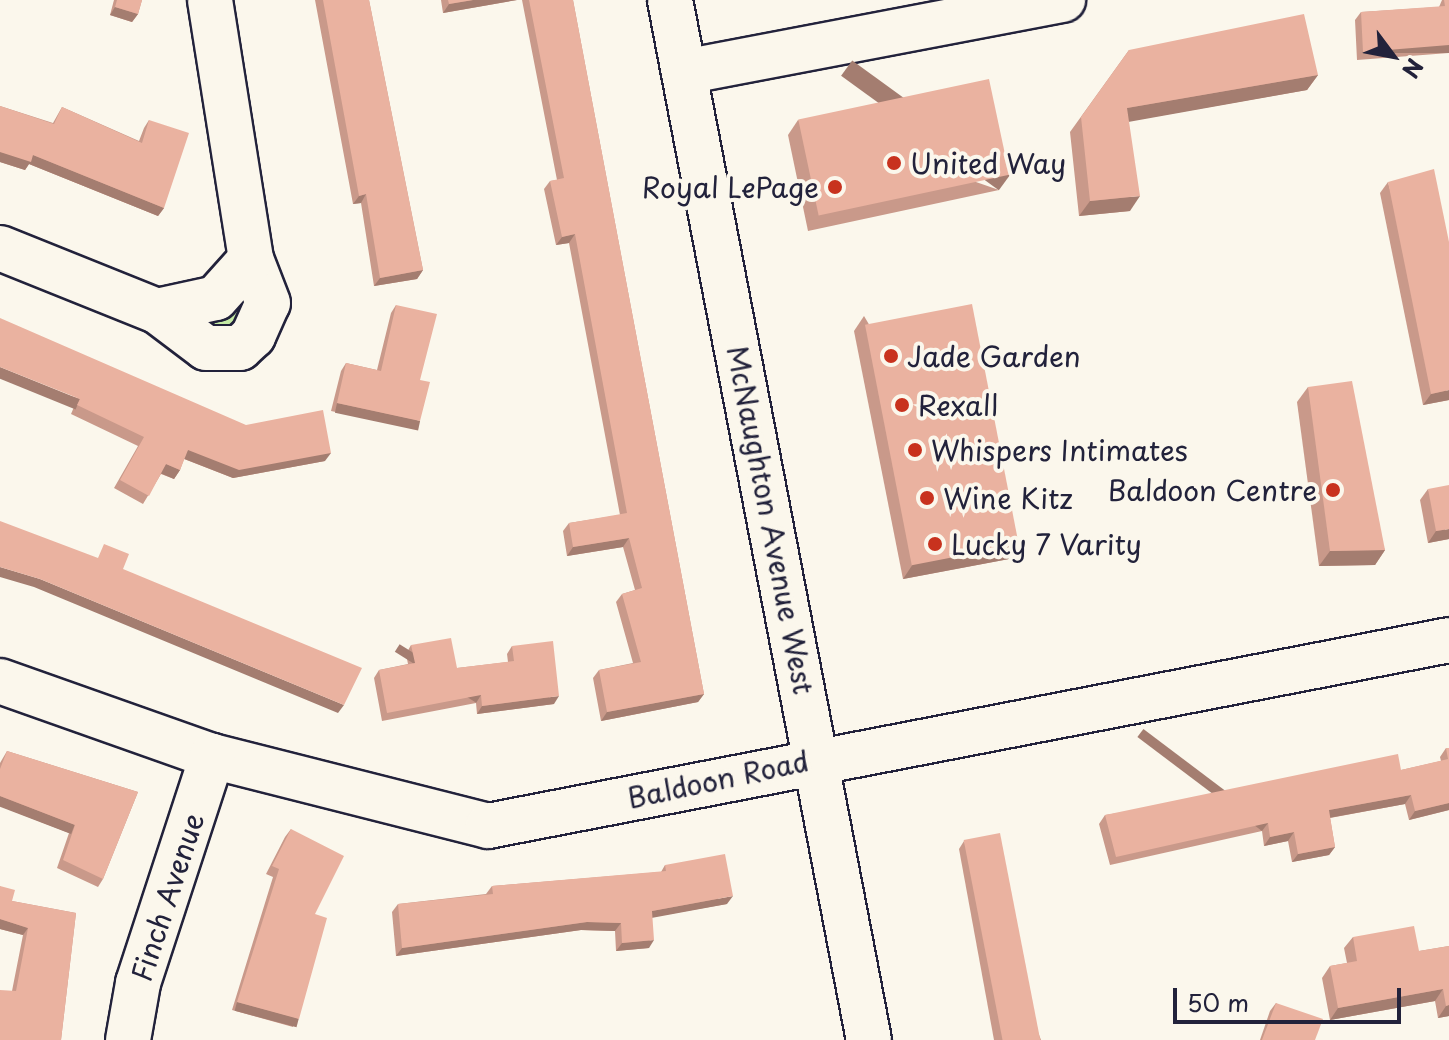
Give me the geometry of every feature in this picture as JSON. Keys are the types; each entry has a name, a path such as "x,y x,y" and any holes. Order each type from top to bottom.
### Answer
{"street":[{"path":"0,248 157,311 206,348 240,348 263,322 268,303 251,259 210,0"},
{"name":"McNaughton Avenue West","path":"670,0 869,1040"},
{"path":"684,72 1063,0"},
{"name":"Baldoon Road","path":"0,681 212,756 488,826 817,759 1449,640"},
{"name":"Finch Avenue","path":"128,1040 138,983 212,756"}],"green space":[{"path":"242,298 246,319 222,333 209,323"}],"building":[{"path":"117,0 142,0 138,14 115,7"},
{"path":"323,0 369,0 423,270 380,278 366,194 359,196"},
{"path":"448,0 473,0 449,4"},
{"path":"529,0 573,0 704,694 607,712 599,670 641,662 622,594 642,588 629,538 573,547 569,523 627,513 575,234 562,237 550,181 564,178"},
{"path":"1444,0 1449,0 1449,45 1363,52 1361,12 1445,6"},
{"path":"1304,14 1318,75 1127,108 1140,196 1090,201 1081,117 1129,50"},
{"name":"United Way","path":"989,79 1009,175 819,215 798,120"},
{"path":"0,106 54,124 62,107 142,143 149,120 189,133 164,208 33,155 31,162 0,152"},
{"path":"1434,169 1449,242 1449,390 1431,394 1388,182"},
{"path":"972,304 1019,544 912,565 865,325"},
{"path":"396,305 437,314 420,380 430,382 420,421 337,403 346,363 381,371"},
{"path":"0,318 246,425 323,410 331,453 239,470 188,450 180,470 166,464 149,496 120,480 144,437 77,405 80,399 0,367"},
{"name":"Baldoon Centre","path":"1352,381 1385,550 1330,551 1308,387"},
{"path":"1449,485 1449,529 1436,531 1428,489"},
{"path":"0,521 98,558 104,544 129,554 123,569 362,668 344,705 40,579 0,567"},
{"path":"451,638 457,668 514,661 512,646 553,641 559,696 482,706 481,695 387,713 379,670 415,663 411,645"},
{"path":"1446,748 1449,748 1449,803 1415,811 1411,795 1329,810 1335,847 1298,854 1294,832 1270,837 1268,823 1116,857 1105,815 1398,754 1401,770 1448,759"},
{"path":"7,751 138,792 103,879 63,860 75,825 0,796 0,769"},
{"path":"291,829 344,856 315,914 327,918 299,1019 237,1002 279,869 272,866"},
{"path":"1000,833 1040,1040 1003,1040 964,840"},
{"path":"725,854 733,896 652,911 654,940 622,943 621,923 587,922 402,948 398,904 493,894 492,886 666,871 665,865"},
{"path":"0,886 15,890 12,901 76,913 61,1040 0,1040 0,990 16,991 28,928 0,919"},
{"path":"1414,926 1419,951 1449,946 1449,1005 1446,1006 1443,989 1338,1008 1330,966 1357,961 1353,937"},
{"path":"1276,1003 1323,1019 1315,1040 1262,1040"}],"place":[{"name":"United Way","path":"894,163"},
{"name":"Royal LePage","path":"835,187"},
{"name":"Jade Garden","path":"891,356"},
{"name":"Rexall","path":"902,405"},
{"name":"Whispers Intimates","path":"915,450"},
{"name":"Baldoon Centre","path":"1333,490"},
{"name":"Wine Kitz","path":"927,498"},
{"name":"Lucky 7 Varity","path":"935,544"}]}
